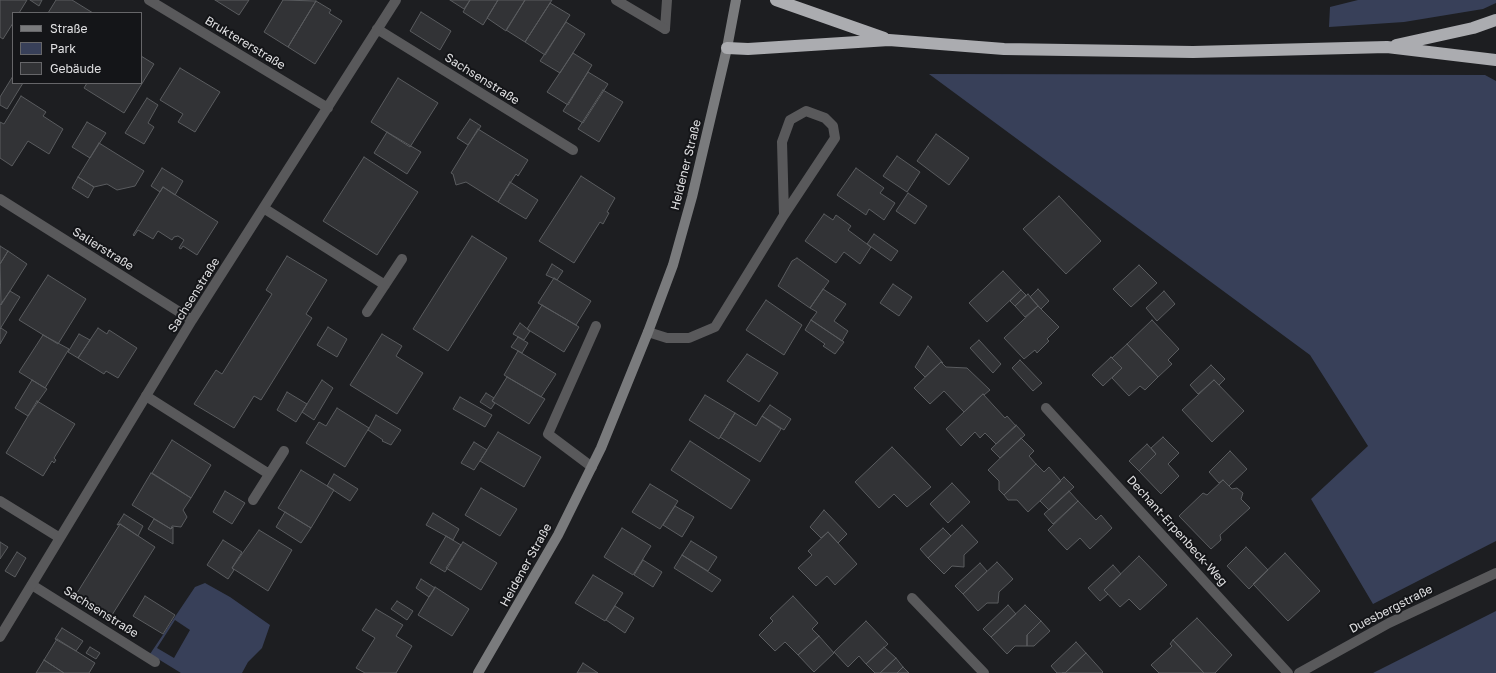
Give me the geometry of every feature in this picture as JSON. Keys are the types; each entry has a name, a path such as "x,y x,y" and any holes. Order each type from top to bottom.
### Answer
{"highway":[{"path":"776,0 889,40"},
{"path":"1387,47 1473,28 1496,20"},
{"path":"727,48 748,49 889,40 1004,49 1186,52 1387,47 1496,60"}],"main road":[{"name":"Heidener Straße","path":"478,673 558,535 592,467 648,332 673,265 692,198 727,48 736,0"}],"street":[{"name":"Bruktererstraße","path":"149,0 328,108"},
{"name":"Sachsenstraße","path":"0,637 192,320 396,0"},
{"path":"616,0 665,29 668,0"},
{"name":"Sachsenstraße","path":"377,29 574,150"},
{"path":"648,332 667,338 689,338 715,327 784,215 835,138 833,126 825,118 806,110 790,120 782,142 784,215"},
{"name":"Salierstraße","path":"0,199 192,320"},
{"path":"264,209 385,285"},
{"path":"367,312 402,259"},
{"path":"592,467 548,434 596,326"},
{"path":"146,396 269,474"},
{"name":"Dechant-Erpenbeck-Weg","path":"1046,408 1288,673"},
{"path":"253,500 284,451"},
{"path":"0,501 60,538"},
{"name":"Duesbergstraße","path":"1299,673 1389,622 1496,573"},
{"name":"Sachsenstraße","path":"32,584 155,662"},
{"path":"912,598 984,673"}],"green space":[{"path":"1358,0 1496,0 1496,3 1483,9 1404,22 1329,27 1330,7"},
{"path":"929,74 1485,75 1496,81 1496,541 1373,604 1311,499 1368,446 1310,355"},
{"path":"205,583 230,597 270,625 262,648 248,662 242,673 181,673 150,654 195,587","holes":["175,620 190,630 174,658 157,648"]},
{"path":"1496,611 1496,673 1373,673"}],"building":[{"path":"0,0 27,0 20,12 12,12 12,25 3,39 0,37"},
{"path":"30,0 42,0 39,6"},
{"path":"56,0 72,0 91,12 49,12"},
{"path":"215,0 249,0 239,15"},
{"path":"283,0 316,1 288,47 264,32"},
{"path":"450,0 470,0 464,9"},
{"path":"470,0 498,0 483,25 463,12"},
{"path":"498,0 525,0 506,31 487,18"},
{"path":"525,0 552,0 525,42 506,30"},
{"path":"316,1 331,10 329,13 342,21 315,64 288,47"},
{"path":"550,3 570,15 545,55 525,42"},
{"path":"421,12 451,31 440,50 410,31"},
{"path":"566,22 585,34 560,73 540,61"},
{"path":"573,53 592,65 568,105 547,92"},
{"path":"142,57 154,64 142,84"},
{"path":"180,68 220,92 195,132 178,122 183,114 160,100"},
{"path":"588,72 608,84 583,123 563,111"},
{"path":"12,78 12,84 22,84 7,109 0,105 0,97"},
{"path":"398,78 438,103 410,147 371,122"},
{"path":"86,84 142,84 124,113 84,88"},
{"path":"603,90 623,102 599,142 578,129"},
{"path":"21,96 46,112 43,116 63,129 49,154 28,141 12,166 0,158 0,122 4,124"},
{"path":"147,98 158,105 148,123 154,127 144,144 125,133"},
{"path":"470,119 481,126 468,145 457,138"},
{"path":"87,122 106,133 90,158 72,147"},
{"path":"478,129 528,160 518,176 516,174 498,202 466,182 456,185 453,174 451,173"},
{"path":"387,132 421,152 407,174 374,153"},
{"path":"936,134 969,158 949,185 917,161"},
{"path":"99,143 144,171 135,186 117,190 107,184 94,187 78,177"},
{"path":"897,156 920,172 907,192 883,176"},
{"path":"364,157 418,192 377,255 323,221"},
{"path":"162,168 183,181 175,195 163,187 160,192 151,186"},
{"path":"856,168 884,188 880,193 895,203 884,220 869,209 866,215 837,195"},
{"path":"581,176 615,198 607,212 609,213 603,224 600,222 574,263 539,241"},
{"path":"78,177 94,187 88,198 72,188"},
{"path":"510,182 538,200 526,219 498,202"},
{"path":"163,187 218,222 197,255 183,246 181,249 179,248 184,240 178,236 174,237 172,240 158,231 153,239 138,230 134,236 133,235"},
{"path":"908,193 927,206 915,224 896,211"},
{"path":"1059,196 1101,241 1066,274 1023,229"},
{"path":"824,214 833,220 836,215 851,226 848,230 871,247 860,264 844,252 836,263 805,241"},
{"path":"874,234 898,251 891,261 867,244"},
{"path":"472,236 507,258 448,351 413,329"},
{"path":"0,246 8,251 0,264"},
{"path":"8,251 27,264 1,305 0,264"},
{"path":"287,256 327,280 306,314 312,318 261,400 254,396 234,428 194,404 216,370 222,374 272,294 266,290"},
{"path":"797,258 829,281 810,308 778,286 792,261"},
{"path":"552,264 563,271 557,280 546,275"},
{"path":"1139,265 1157,283 1131,307 1113,289"},
{"path":"1003,271 1021,290 987,322 969,303"},
{"path":"48,275 86,299 58,344 19,320"},
{"path":"554,278 591,301 576,325 538,303"},
{"path":"893,284 912,297 899,316 880,303"},
{"path":"823,289 846,304 834,321 848,331 842,341 811,320 817,312 810,308"},
{"path":"1038,289 1049,301 1041,309 1030,297"},
{"path":"1021,290 1026,295 1015,306 1010,301"},
{"path":"10,291 20,297 0,329 0,305"},
{"path":"1164,291 1175,304 1157,321 1146,308"},
{"path":"1028,294 1038,306 1025,317 1015,306"},
{"path":"766,300 802,325 784,355 746,330"},
{"path":"542,305 579,327 564,352 527,329"},
{"path":"1038,306 1059,327 1047,339 1049,341 1037,353 1035,350 1024,359 1004,338"},
{"path":"811,320 844,342 835,354 823,346 825,344 805,330"},
{"path":"1152,320 1179,349 1168,360 1172,364 1158,377 1127,344"},
{"path":"520,323 530,331 524,340 513,334"},
{"path":"328,327 347,339 337,357 317,345"},
{"path":"1,328 7,332 0,344 0,329"},
{"path":"98,328 107,334 109,330 137,348 118,378 106,371 104,374 78,358"},
{"path":"79,334 90,340 78,358 68,352"},
{"path":"382,334 402,346 396,356 423,373 397,414 350,385"},
{"path":"43,335 69,349 45,388 19,372"},
{"path":"518,337 528,343 522,353 511,347"},
{"path":"979,340 1001,364 993,373 970,348"},
{"path":"1127,344 1158,377 1145,390 1140,386 1129,396 1112,378 1122,368 1112,358"},
{"path":"928,346 943,363 941,362 925,377 915,367"},
{"path":"518,351 556,374 541,397 504,375"},
{"path":"747,354 778,373 759,402 727,381"},
{"path":"1111,357 1122,368 1103,386 1092,375"},
{"path":"1020,360 1042,383 1033,391 1012,368"},
{"path":"941,362 946,367 967,368 990,390 984,395 983,394 964,412 944,391 930,404 914,388"},
{"path":"1211,365 1225,379 1219,385 1214,380 1198,394 1190,385"},
{"path":"507,377 545,399 529,424 492,401"},
{"path":"32,380 47,389 28,416 15,408"},
{"path":"322,380 333,388 314,420 302,412"},
{"path":"1214,380 1244,411 1212,442 1182,410"},
{"path":"287,392 307,404 296,422 277,410"},
{"path":"486,393 494,398 492,401 495,403 491,409 480,402"},
{"path":"983,394 1005,418 1007,416 1016,426 996,444 985,433 980,438 975,432 961,446 946,429"},
{"path":"705,395 735,413 719,439 689,420"},
{"path":"460,397 492,415 485,427 453,409"},
{"path":"37,401 75,424 54,458 56,460 54,463 52,461 43,476 6,453"},
{"path":"770,405 791,419 784,430 762,416"},
{"path":"337,408 369,428 345,467 306,443 319,422 326,426"},
{"path":"735,413 756,426 762,416 781,429 760,462 720,437"},
{"path":"376,415 401,430 391,445 382,441 383,440 368,430"},
{"path":"1016,425 1025,435 1000,458 991,449"},
{"path":"498,432 541,457 524,487 480,461"},
{"path":"1163,437 1179,453 1168,464 1179,476 1161,494 1139,471 1156,454 1151,448"},
{"path":"1021,438 1034,451 1029,456 1036,464 1004,495 999,490 999,481 988,470"},
{"path":"172,440 211,465 191,498 152,473"},
{"path":"690,441 750,480 731,509 671,470"},
{"path":"474,442 487,450 474,470 461,463"},
{"path":"1147,444 1156,454 1139,471 1129,461"},
{"path":"892,447 931,487 907,507 894,494 879,508 855,482"},
{"path":"1230,451 1247,469 1229,486 1223,480 1219,483 1209,472"},
{"path":"1036,464 1044,472 1049,467 1061,481 1028,512 1017,500 1008,500 1004,495"},
{"path":"301,470 334,490 311,528 278,508"},
{"path":"151,473 191,498 183,510 187,517 181,527 172,526 171,529 132,505"},
{"path":"334,474 358,489 350,501 327,486"},
{"path":"1064,477 1074,487 1049,510 1040,501"},
{"path":"1223,480 1232,489 1237,488 1243,493 1241,499 1250,508 1220,535 1221,540 1211,549 1179,516 1203,493 1207,495"},
{"path":"952,483 970,502 948,523 930,504"},
{"path":"650,484 678,501 660,529 632,512"},
{"path":"481,488 517,509 500,536 465,515"},
{"path":"225,491 245,503 232,524 213,512"},
{"path":"1069,491 1078,501 1053,524 1044,514"},
{"path":"1078,501 1096,520 1101,515 1112,528 1090,549 1080,538 1067,550 1048,530"},
{"path":"675,506 694,517 682,537 663,525"},
{"path":"824,510 847,534 838,543 828,532 821,538 810,527"},
{"path":"285,512 311,528 301,543 276,527"},
{"path":"433,513 459,529 453,540 426,525"},
{"path":"124,514 143,526 138,536 120,524 117,525"},
{"path":"154,519 171,529 173,527 173,544 148,529"},
{"path":"120,524 155,547 112,615 77,593"},
{"path":"962,525 978,542 964,555 964,567 952,566 944,574 928,558"},
{"path":"622,528 651,546 633,575 604,557"},
{"path":"943,528 951,536 928,558 920,549"},
{"path":"259,530 292,550 268,591 232,568"},
{"path":"828,532 857,564 835,585 827,576 816,586 798,568 812,555 808,551"},
{"path":"446,536 461,545 445,572 430,563"},
{"path":"223,540 242,552 232,568 234,570 228,579 207,565"},
{"path":"691,541 717,557 708,571 682,555"},
{"path":"0,542 8,547 0,559"},
{"path":"463,542 497,563 481,590 446,568"},
{"path":"1246,547 1268,570 1249,589 1227,566"},
{"path":"17,552 26,558 15,577 5,571"},
{"path":"1285,553 1320,591 1288,621 1253,584"},
{"path":"682,555 721,580 712,592 674,568"},
{"path":"1139,556 1167,585 1140,610 1129,599 1120,607 1104,590"},
{"path":"643,560 662,572 653,587 634,575"},
{"path":"997,562 1013,579 999,592 998,603 987,603 978,611 963,594"},
{"path":"980,563 987,571 963,594 955,586"},
{"path":"1113,565 1121,574 1104,590 1108,594 1100,601 1088,588"},
{"path":"593,575 623,593 605,621 575,603"},
{"path":"421,579 435,588 429,597 416,588"},
{"path":"435,587 469,609 452,636 418,615"},
{"path":"145,596 175,615 163,634 133,616"},
{"path":"793,596 818,623 812,629 819,636 798,655 785,642 775,651 759,635 773,621 770,618"},
{"path":"397,601 413,611 407,620 391,609"},
{"path":"1008,605 1016,614 991,637 983,629"},
{"path":"1025,605 1041,621 1027,635 1027,646 1015,646 1007,654 991,637"},
{"path":"615,606 634,618 625,633 606,620"},
{"path":"376,609 403,625 396,636 412,646 396,673 365,673 356,668 375,638 362,630"},
{"path":"1197,618 1232,655 1215,673 1204,673 1173,640"},
{"path":"866,621 888,644 866,664 859,656 848,667 834,652"},
{"path":"1041,621 1050,631 1034,646 1027,646 1027,635"},
{"path":"62,628 83,641 76,651 55,639"},
{"path":"819,636 834,653 814,672 798,655"},
{"path":"57,639 95,663 89,673 64,673 44,660"},
{"path":"1173,640 1204,673 1159,673 1151,665 1172,646 1170,644"},
{"path":"1076,642 1086,653 1065,673 1057,673 1051,666"},
{"path":"90,647 100,653 96,659 86,653"},
{"path":"884,647 896,658 880,673 875,673 866,664"},
{"path":"1086,653 1103,672 1102,673 1065,673"},
{"path":"896,658 903,667 897,673 880,673"},
{"path":"44,660 64,673 36,673"},
{"path":"583,663 598,673 577,673"},
{"path":"903,667 909,673 897,673"}]}
